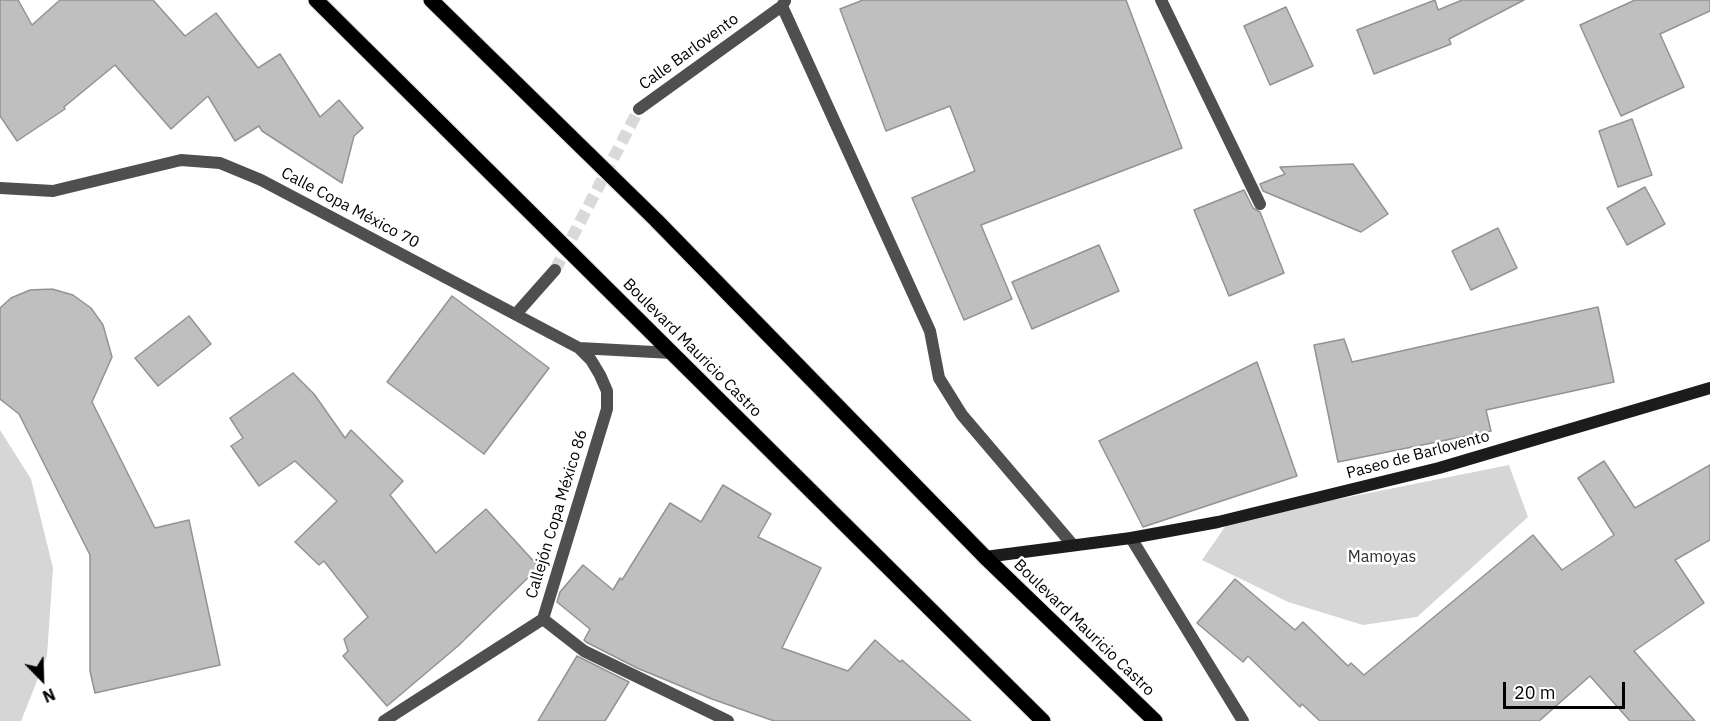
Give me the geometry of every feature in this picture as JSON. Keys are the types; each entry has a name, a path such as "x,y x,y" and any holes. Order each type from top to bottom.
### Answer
{"main road":[{"name":"Boulevard Mauricio Castro","path":"316,0 1043,721"},
{"name":"Boulevard Mauricio Castro","path":"431,0 656,220 985,557 1155,721"}],"street":[{"path":"1161,0 1260,204"},
{"path":"784,3 930,331 939,378 963,415 1072,544"},
{"name":"Calle Barlovento","path":"639,109 784,3"},
{"name":"Calle Copa México 70","path":"0,188 53,191 181,160 220,163 261,180 579,348 672,353"},
{"path":"516,314 555,270"},
{"name":"Callejón Copa México 86","path":"384,721 543,619 607,409 607,390 591,360 579,348"},
{"name":"Paseo de Barlovento","path":"985,557 1131,538 1218,522 1439,468 1710,388"},
{"path":"1131,538 1243,721"},
{"path":"543,619 584,651 728,721"}],"green space":[{"path":"0,430 31,479 53,568 47,656 21,721 0,721"},
{"name":"Mamoyas","path":"1509,465 1528,517 1417,617 1363,625 1288,602 1202,560 1229,521"}],"building":[{"path":"0,0 18,0 32,25 60,0 153,0 185,36 216,13 258,68 280,54 320,117 339,100 363,128 354,136 342,183 262,131 259,126 235,141 208,96 171,129 115,65 64,107 65,109 17,141 0,116"},
{"path":"863,0 1126,0 1182,148 981,225 1012,299 964,320 912,198 975,171 950,106 886,131 840,9"},
{"path":"1435,0 1438,10 1462,0 1524,0 1449,39 1451,44 1374,74 1357,30"},
{"path":"1635,0 1710,0 1710,11 1660,34 1684,87 1621,116 1580,25"},
{"path":"1286,7 1313,66 1270,85 1244,26"},
{"path":"1632,119 1652,175 1618,187 1599,131"},
{"path":"1353,164 1388,214 1361,232 1263,191 1260,184 1285,174 1280,167"},
{"path":"1645,187 1665,224 1627,245 1607,208"},
{"path":"1244,190 1253,208 1260,212 1284,273 1229,296 1194,210"},
{"path":"1498,228 1517,268 1471,290 1452,251"},
{"path":"1099,245 1119,291 1032,329 1012,282"},
{"path":"52,289 73,295 91,308 103,325 112,357 92,402 155,528 189,520 220,665 95,693 90,671 90,555 19,414 0,399 0,308 11,298 30,290"},
{"path":"452,296 549,368 484,454 387,382"},
{"path":"1598,307 1614,382 1486,410 1491,431 1338,462 1314,345 1344,339 1352,362"},
{"path":"189,316 211,344 158,386 135,358"},
{"path":"1257,362 1297,476 1143,527 1099,441"},
{"path":"293,373 314,394 345,438 351,430 403,481 390,495 436,553 486,509 539,567 458,646 387,706 343,656 348,651 344,639 368,617 324,561 319,565 295,542 337,501 295,461 259,486 231,446 243,438 230,418"},
{"path":"1604,461 1635,508 1710,465 1710,540 1675,560 1704,603 1634,651 1695,721 1630,721 1590,676 1539,721 1320,721 1302,704 1300,707 1248,656 1243,662 1197,623 1235,579 1295,630 1303,622 1348,666 1351,663 1364,675 1533,535 1562,570 1614,535 1578,478"},
{"path":"723,485 771,514 758,537 821,568 782,648 848,671 875,640 900,662 902,660 971,721 774,721 712,699 637,668 586,642 584,640 590,629 557,602 560,592 583,565 613,590 620,578 622,580 670,503 701,522"},
{"path":"577,656 629,682 605,721 538,721"}],"tunnel":[{"path":"555,270 639,109"}]}
